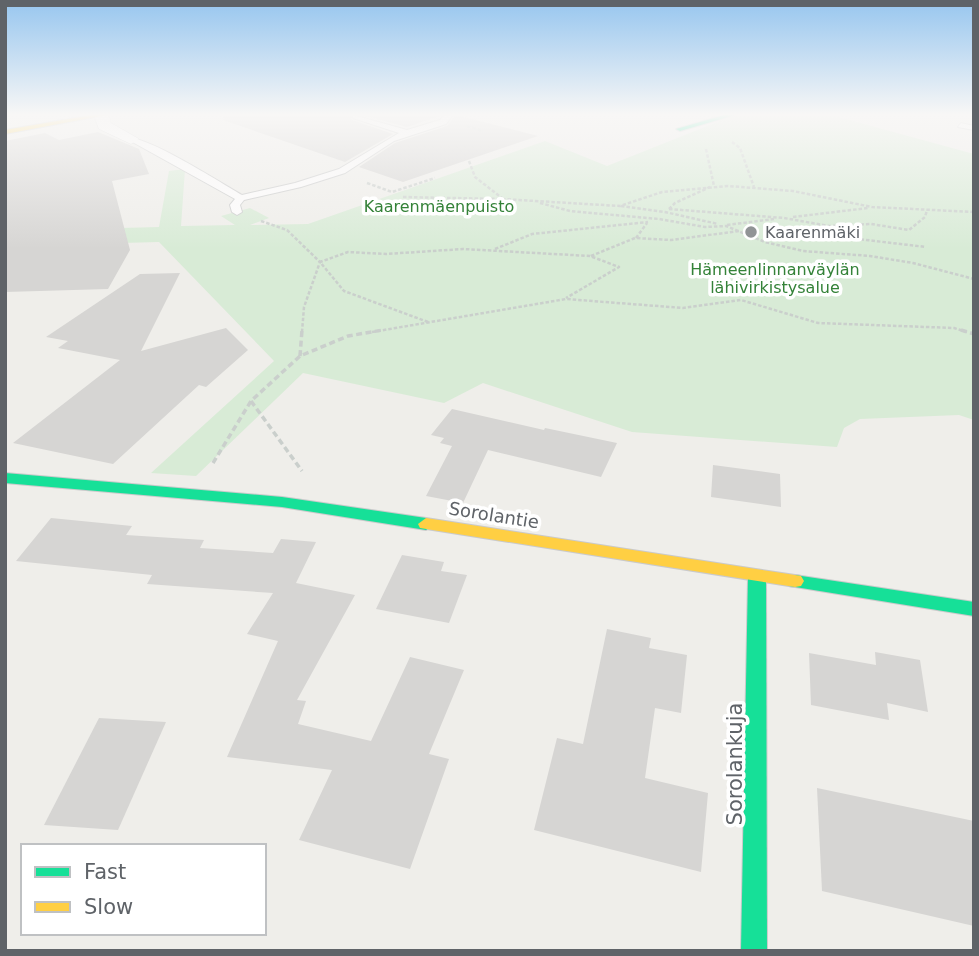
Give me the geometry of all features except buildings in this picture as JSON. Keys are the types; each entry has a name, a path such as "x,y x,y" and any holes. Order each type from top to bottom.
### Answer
{"street":[{"name":"Sorolantie","path":"5,478 194,494 331,510 974,609"},
{"name":"Sorolankuja","path":"754,951 757,577"}],"lane":[{"path":"173,160 241,198 258,196 337,172 361,160"},
{"path":"237,212 235,205 241,198"}],"path":[{"path":"744,160 754,187"},
{"path":"468,161 475,177 502,199"},
{"path":"337,172 392,192 435,178"},
{"path":"491,250 533,234 659,219 674,203 714,186"},
{"path":"620,206 632,200 690,187 714,186 794,191 872,207 974,212"},
{"path":"403,197 502,199 620,206 784,218 829,226 871,224 909,230 925,216 927,210"},
{"path":"530,201 570,211 659,219 705,227 837,214 872,207"},
{"path":"667,210 742,231 765,242 803,251 881,257 974,279"},
{"path":"261,221 271,222 296,234 344,291 429,322"},
{"path":"635,239 648,222"},
{"path":"829,226 858,239 926,247"},
{"path":"590,256 635,239 671,240 742,231"},
{"path":"320,262 348,252 386,254 491,250 590,256 619,267 565,299"},
{"path":"300,356 304,307 320,262"},
{"path":"194,494 250,401 300,356 348,336 565,299 683,308 741,300 817,323 954,328 974,334"},
{"path":"250,401 331,510"}],"green space":[{"name":"Hämeenlinnanväylän lähivirkistysalue","path":"492,160 591,160 607,166 623,160 974,160 974,420 959,415 860,419 844,428 837,447 632,432 483,383 444,403 303,373 196,476 151,473 274,361 159,242 5,246 5,231 159,227 169,171 185,169 181,226 235,225 221,216 250,208 269,218 250,225 308,224"}],"traffic: fast":[{"path":"5,478 282,502 426,524"},
{"path":"754,951 757,577"},
{"path":"795,581 974,609"}],"traffic: slow":[{"path":"426,524 795,581"}],"place":[{"name":"Kaarenmäki","path":"751,232"}],"park label":[{"name":"Kaarenmäenpuisto","path":"439,206"}]}
